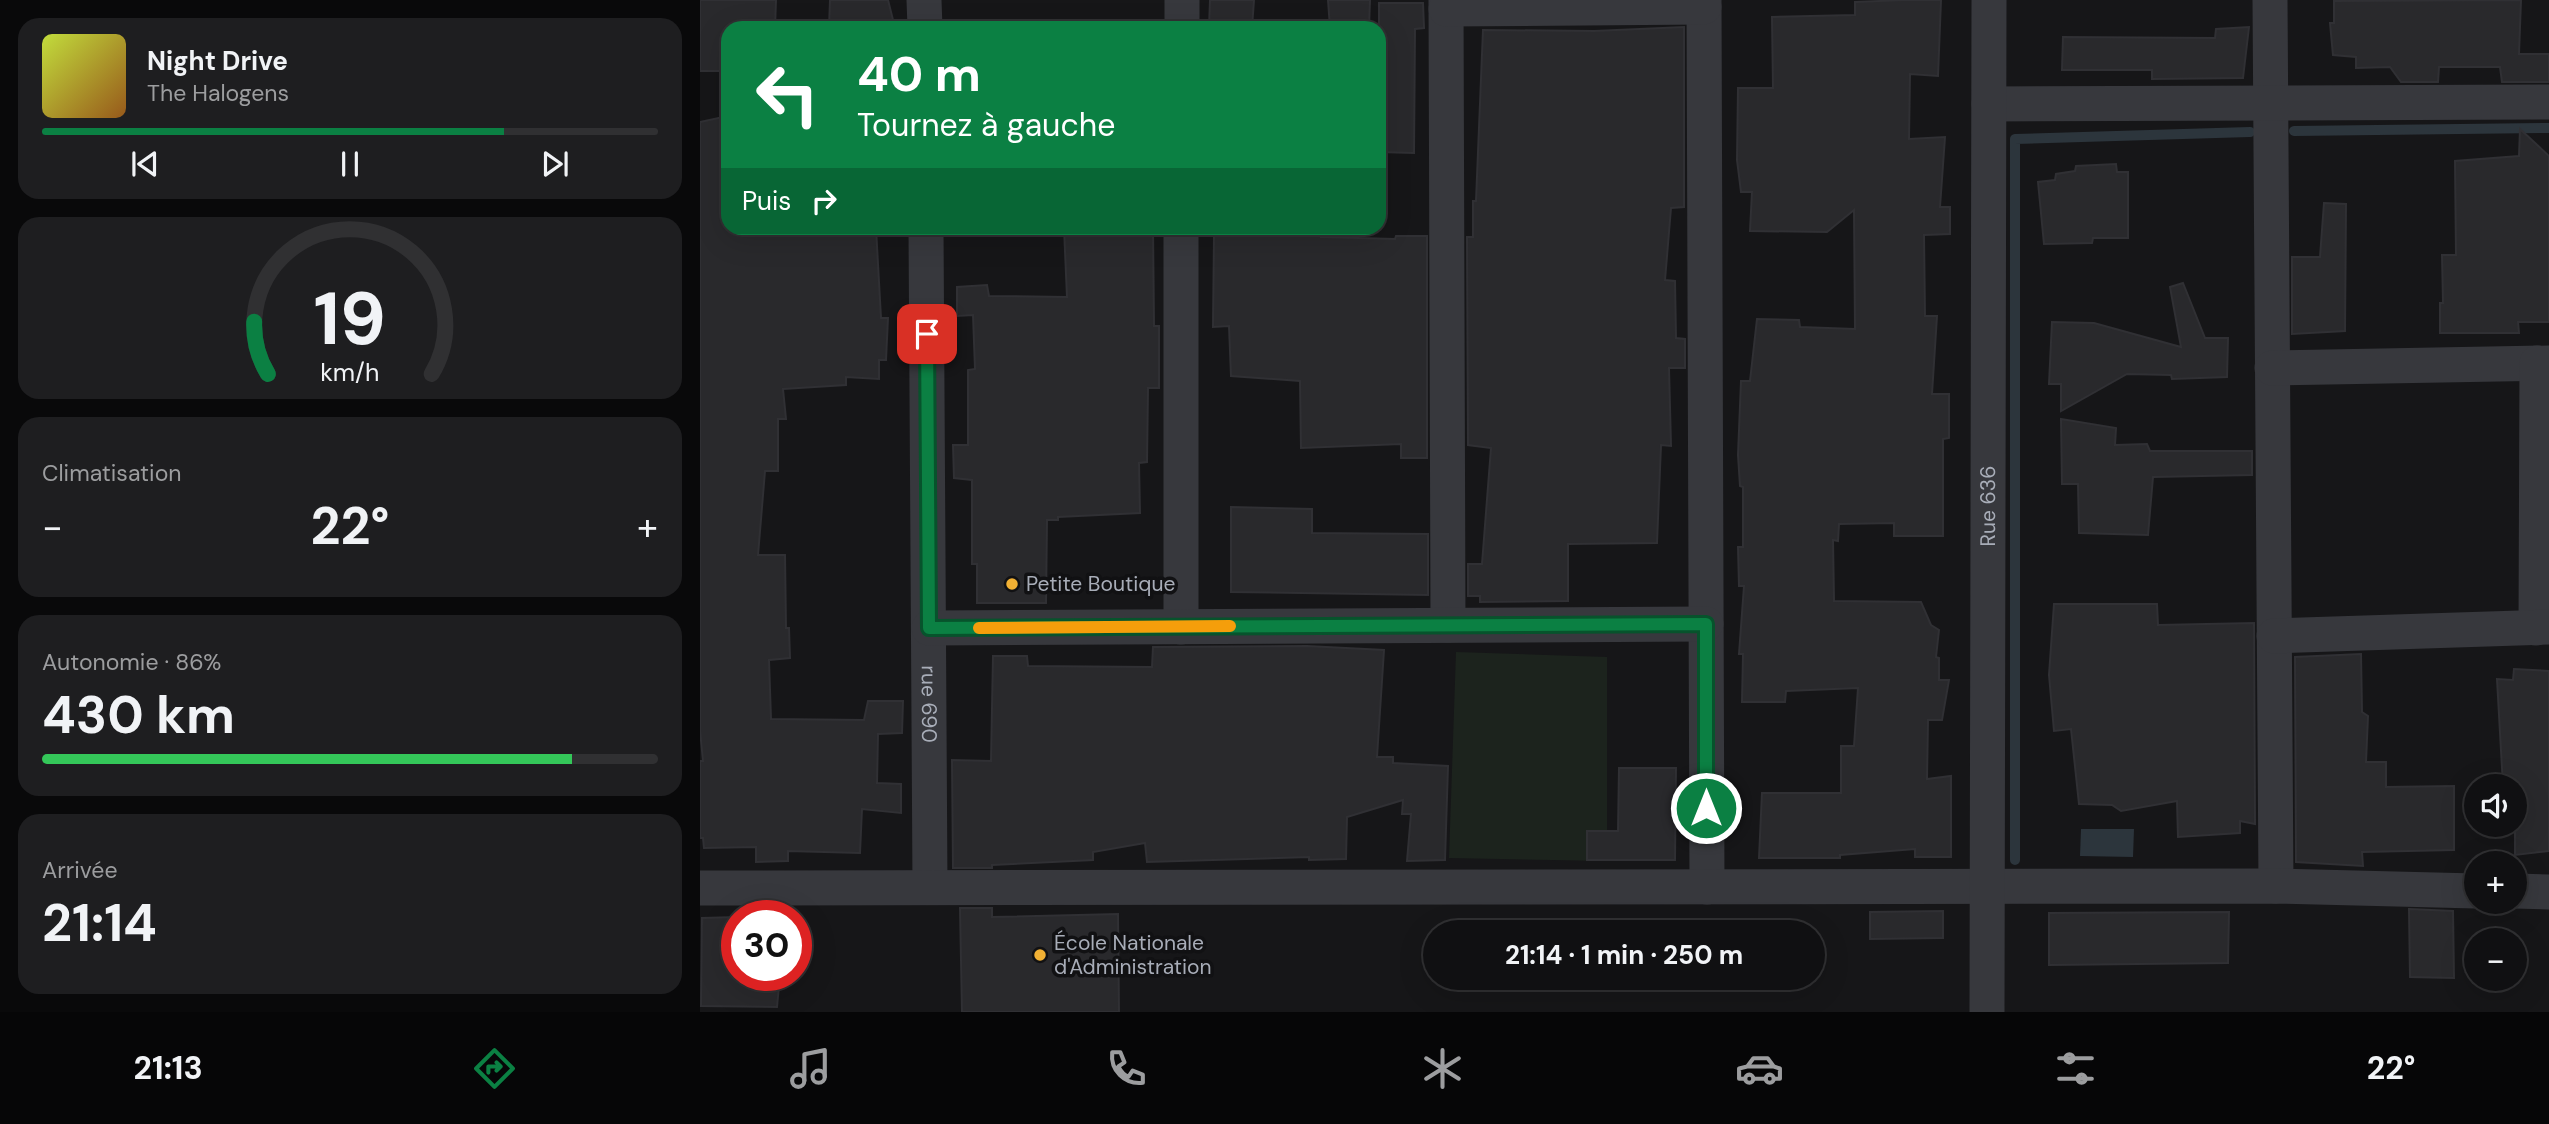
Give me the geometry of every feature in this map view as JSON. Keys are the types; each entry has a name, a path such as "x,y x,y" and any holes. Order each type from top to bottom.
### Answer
{"street":[{"path":"925,0 925,21"},
{"path":"1182,0 1182,21"},
{"name":"Rue 636","path":"1987,1012 1989,0"},
{"path":"2270,0 2276,886"},
{"path":"1448,625 1446,5 1704,4 1707,887"},
{"path":"1989,104 2549,102"},
{"name":"rue 690","path":"926,235 930,887"},
{"path":"1181,235 1181,627"},
{"path":"2272,368 2543,363 2542,627 2274,636"},
{"path":"929,628 1706,624"},
{"path":"700,888 2276,886 2464,891"},
{"path":"2527,891 2549,892"}],"shaded area":[{"path":"1456,652 1607,657 1607,861 1449,858"},
{"path":"2081,829 2134,829 2133,857 2080,856"}],"building":[{"path":"700,0 776,0 775,21 721,21 721,71 700,71"},
{"path":"830,0 888,0 893,21 829,21"},
{"path":"1210,0 1254,0 1252,21 1209,21"},
{"path":"1328,0 1370,0 1369,21 1330,21"},
{"path":"1941,0 1938,76 1910,74 1909,139 1945,137 1940,207 1950,207 1950,234 1924,235 1925,316 1937,316 1932,394 1949,394 1949,438 1943,439 1943,536 1894,536 1894,523 1839,524 1838,541 1833,540 1834,601 1921,602 1931,625 1939,630 1936,657 1939,658 1939,680 1949,680 1942,720 1928,720 1927,779 1951,776 1951,857 1915,857 1915,849 1840,855 1840,858 1759,858 1762,793 1841,793 1841,746 1854,746 1858,688 1786,691 1785,702 1742,702 1743,654 1739,654 1744,586 1739,586 1738,547 1743,547 1743,487 1740,486 1738,455 1741,381 1750,381 1757,319 1799,320 1800,327 1855,329 1854,210 1827,232 1750,231 1752,192 1741,192 1737,160 1738,88 1773,88 1772,17 1855,15 1855,2"},
{"path":"2521,0 2519,54 2549,54 2549,82 2502,82 2500,67 2439,67 2438,82 2401,82 2390,67 2356,68 2356,57 2333,55 2330,23 2334,23 2334,1"},
{"path":"1379,3 1423,3 1424,28 1415,29 1414,153 1386,152 1386,21 1379,21"},
{"path":"1684,27 1684,207 1671,208 1665,280 1675,281 1676,338 1685,339 1685,368 1669,368 1671,446 1661,445 1657,543 1568,544 1568,601 1480,602 1480,596 1468,596 1468,564 1482,564 1491,448 1468,445 1467,237 1473,237 1473,201 1476,201 1483,30 1594,31"},
{"path":"2249,27 2243,78 2152,79 2152,70 2062,70 2063,37 2215,38 2216,29"},
{"path":"721,118 721,235 876,235 881,318 888,318 886,360 879,360 879,379 846,377 846,385 783,389 786,419 778,419 778,471 765,471 758,555 785,555 786,628 789,628 790,658 769,660 771,719 864,720 868,701 903,701 902,733 878,734 877,783 901,784 901,813 862,809 860,853 788,851 788,861 756,862 756,847 704,848 703,838 700,838 700,761 703,761 700,730 700,122"},
{"path":"2520,129 2549,156 2549,322 2518,322 2519,333 2440,333 2440,303 2443,303 2442,255 2456,255 2455,161 2519,156"},
{"path":"2116,164 2117,172 2128,172 2128,238 2093,238 2092,243 2044,244 2038,182 2055,180 2056,174 2075,171 2076,166"},
{"path":"2324,203 2346,204 2345,331 2292,334 2292,257 2320,257"},
{"path":"1064,235 1153,235 1154,326 1159,326 1159,388 1148,388 1147,462 1139,463 1140,513 1058,517 1058,520 1047,520 1046,603 977,603 977,564 972,564 972,480 954,478 953,445 968,445 968,370 975,369 973,315 957,316 957,287 987,285 989,296 1067,297"},
{"path":"1321,235 1395,239 1396,236 1427,236 1427,458 1401,458 1401,444 1301,448 1300,381 1231,376 1229,326 1213,327 1214,236"},
{"path":"2183,283 2205,338 2228,338 2227,377 2172,379 2171,375 2127,374 2061,411 2061,384 2049,384 2052,322 2094,323 2181,347 2170,287"},
{"path":"2061,419 2116,428 2115,445 2147,444 2150,451 2252,451 2252,475 2153,477 2148,535 2079,533 2078,484 2062,484"},
{"path":"1231,507 1312,509 1312,533 1428,534 1428,595 1231,592"},
{"path":"2054,604 2157,604 2158,625 2254,623 2255,824 2240,821 2240,833 2178,837 2177,801 2121,811 2112,805 2079,804 2071,729 2054,731 2049,675"},
{"path":"1307,646 1384,650 1377,757 1393,757 1393,763 1448,766 1445,860 1407,861 1411,814 1402,814 1403,800 1347,817 1346,859 1309,860 1309,857 1147,862 1145,843 1093,852 1093,860 992,865 992,868 953,868 952,760 991,761 993,656 1027,656 1028,666 1152,667 1153,647"},
{"path":"2361,654 2362,712 2368,716 2366,762 2386,762 2386,787 2454,786 2454,850 2362,852 2363,866 2296,862 2295,657"},
{"path":"2514,669 2549,671 2549,851 2527,854 2527,851 2515,851 2515,837 2527,837 2527,774 2502,774 2497,679 2513,680"},
{"path":"1619,768 1676,768 1675,860 1587,860 1587,831 1618,831"},
{"name":"École Nationale d'Administration","path":"960,908 992,908 992,917 1118,914 1119,1012 962,1012"},
{"path":"2409,909 2453,911 2454,978 2410,977"},
{"path":"1943,911 1943,938 1870,939 1870,912"},
{"path":"2229,912 2228,963 2049,965 2049,913"},
{"path":"721,917 721,991 778,991 777,1007 701,1006 702,918"}],"waterway":[{"path":"2294,131 2549,128"},
{"path":"2015,860 2015,139 2250,132"}],"slow traffic":[{"path":"979,628 1230,626"}],"place":[{"name":"Petite Boutique","path":"1012,584"},
{"name":"École Nationale d'Administration","path":"1040,955"}],"route":[{"path":"927,334 929,628 1706,624 1706,808"}]}
